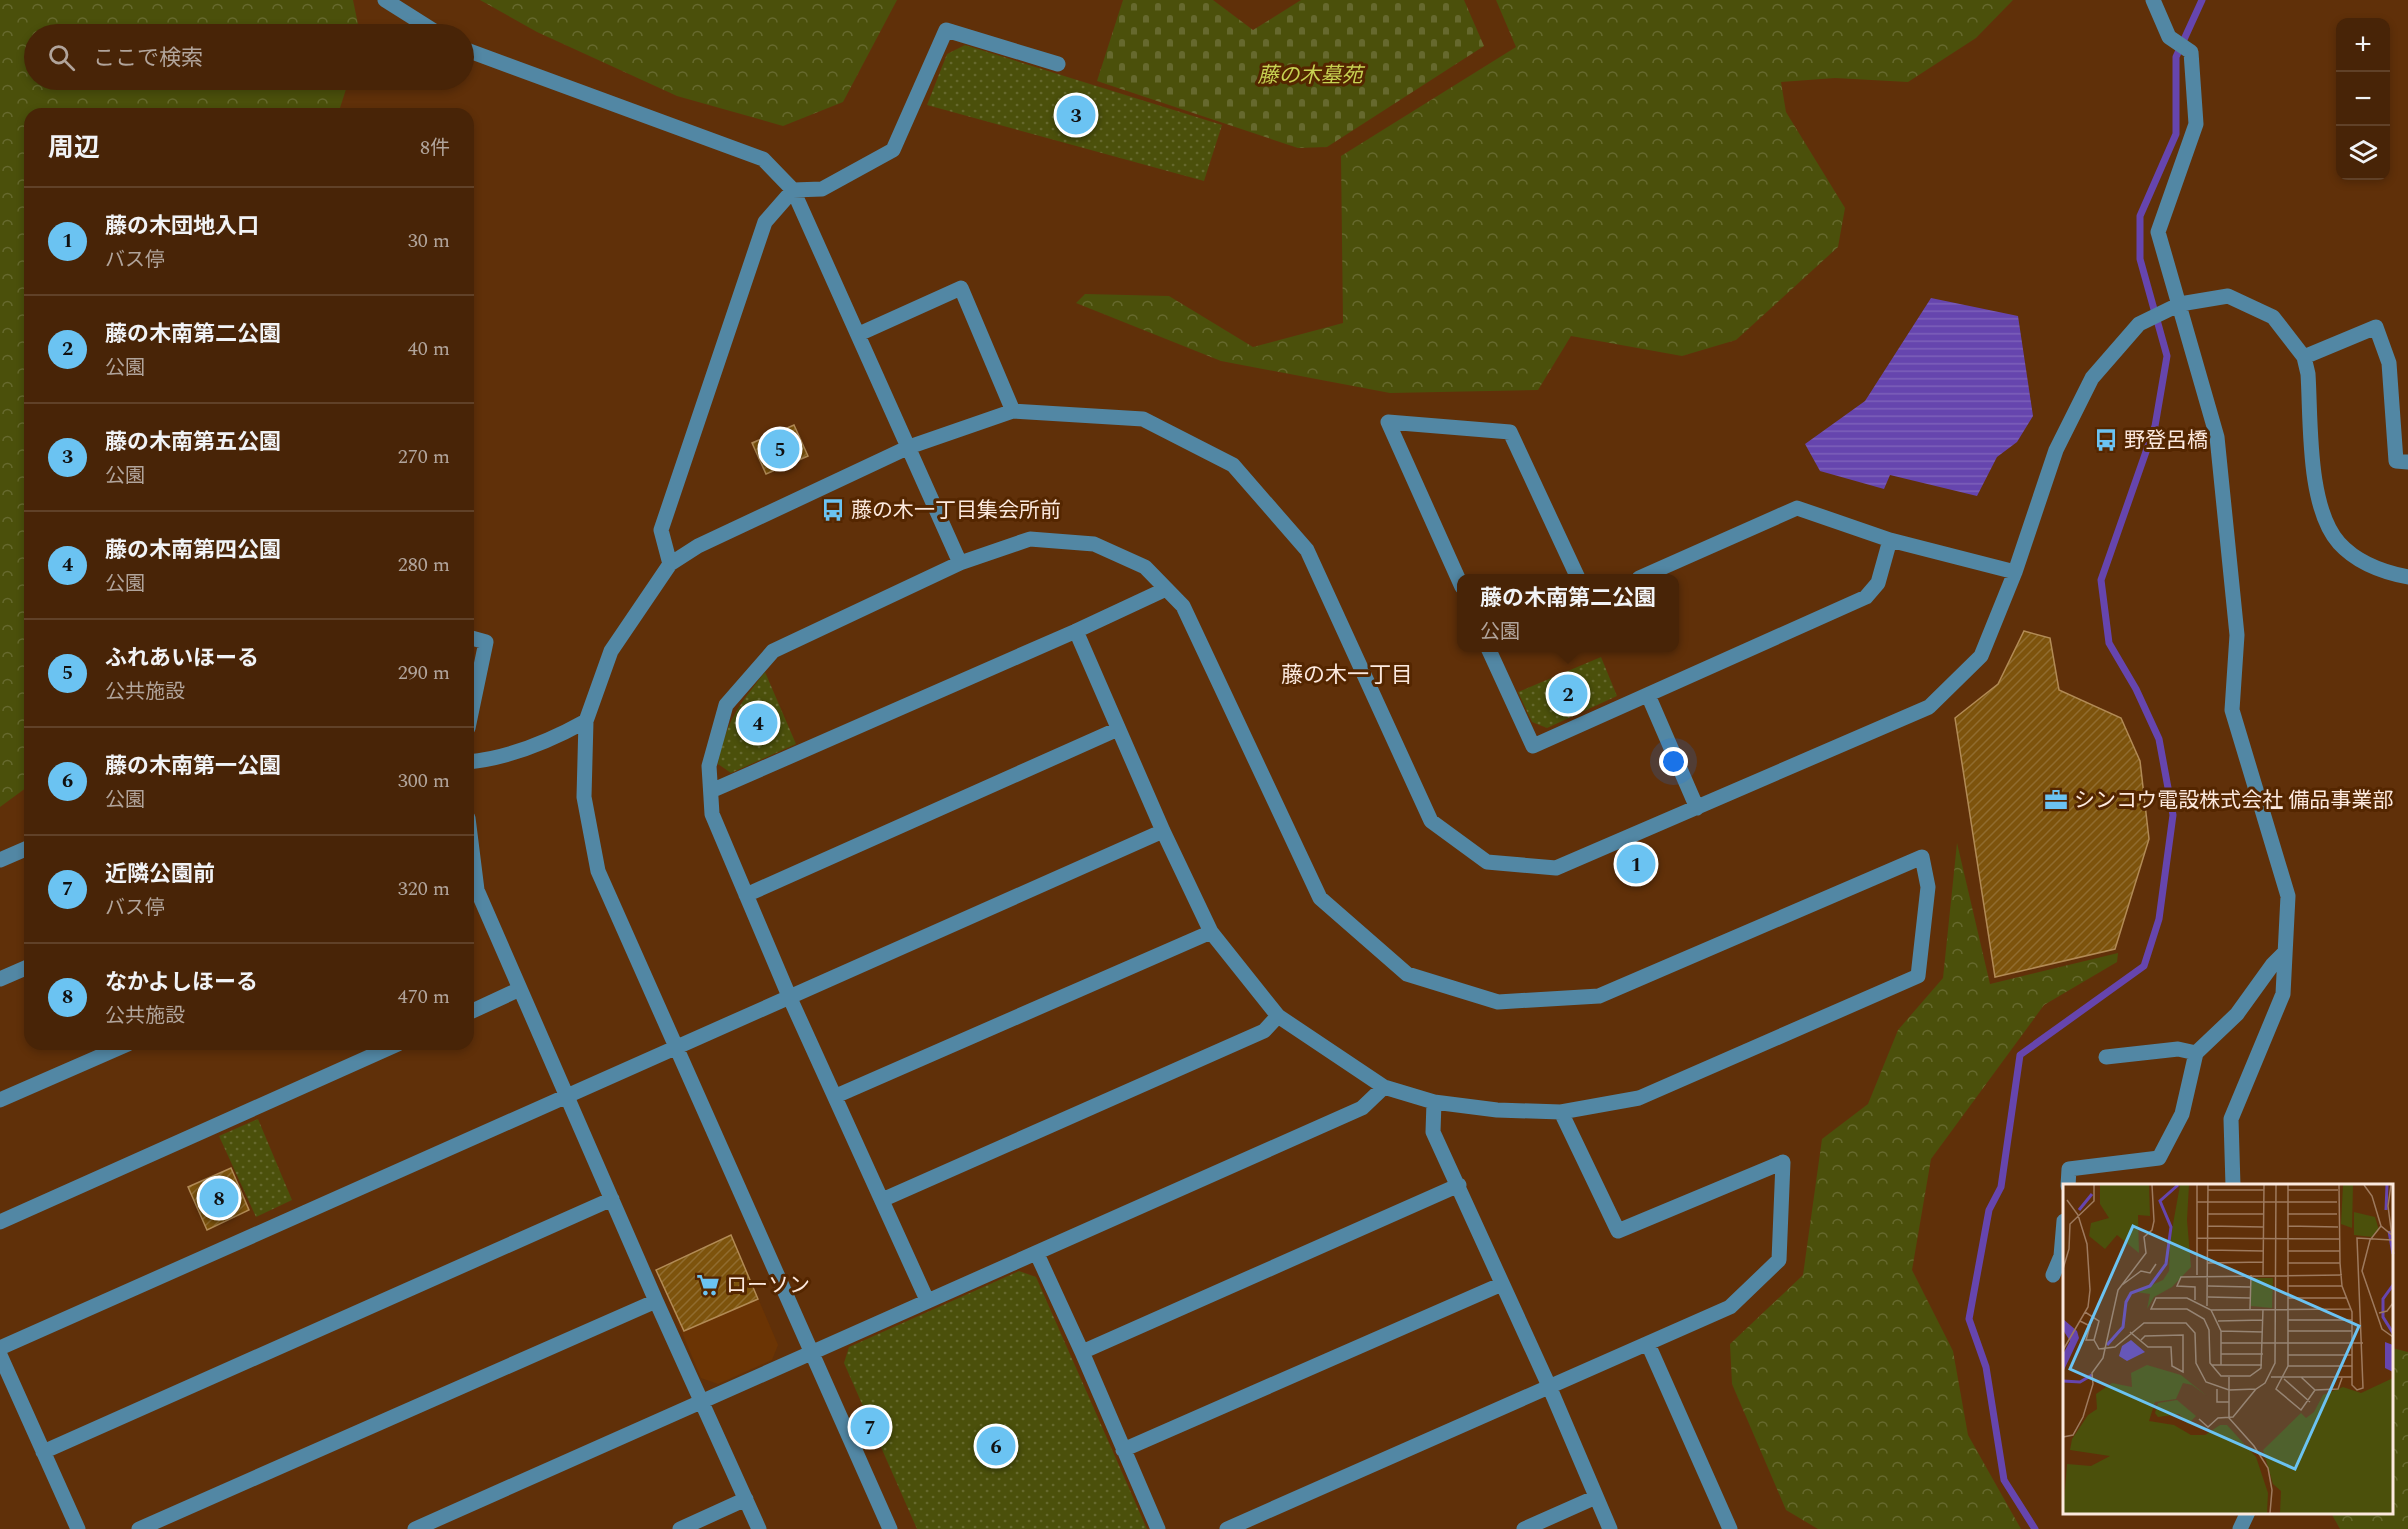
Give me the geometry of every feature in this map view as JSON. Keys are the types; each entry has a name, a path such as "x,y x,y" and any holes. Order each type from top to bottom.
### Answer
{"street":[{"path":"385,0 423,24"},
{"path":"2153,0 2169,37 2191,52 2196,124 2158,232 2174,308 2217,437 2237,634 2232,710 2288,896 2283,994 2231,1119 2233,1184"},
{"path":"670,564 661,530 765,222 793,190 822,189 893,150 946,30 1058,64"},
{"path":"474,53 763,159 793,190 960,563"},
{"path":"859,334 961,288 1013,411"},
{"path":"890,1529 598,871 584,797 586,721 611,651 670,564 698,546 909,447 1013,411 1143,419 1233,465 1307,550 1431,821 1487,862 1556,868 1929,707 1981,656 2015,572 2061,440 2092,378 2139,324 2174,308 2228,296 2273,317 2304,357 2308,374 2315,487 2326,522 2339,543 2361,561 2384,572 2408,577"},
{"path":"2304,357 2376,327 2390,363 2396,461 2408,462"},
{"path":"1457,578 1388,422 1510,432 1576,574"},
{"path":"1650,574 1797,508 1890,540 2015,572"},
{"path":"927,1300 789,996 712,814 709,766 726,705 773,651 960,563 1030,538 1094,544 1144,567 1183,606 1320,898 1407,974 1498,1002 1599,996 1922,857 1928,886 1918,976 1639,1098 1561,1112 1497,1110 1434,1102 1384,1087 1278,1016 1211,932 1163,831 1076,631"},
{"path":"1490,652 1533,746 1866,597 1878,583 1890,540"},
{"path":"711,792 1166,589"},
{"path":"474,639 486,642 474,699"},
{"path":"1648,695 1696,808"},
{"path":"474,761 489,760 560,735 586,721"},
{"path":"746,895 1118,729"},
{"path":"0,1348 1163,831"},
{"path":"0,860 24,850"},
{"path":"474,894 520,989 656,1301 759,1529"},
{"path":"836,1096 1211,932"},
{"path":"2068,1184 2069,1169 2159,1158 2182,1114 2196,1053 2237,1014 2273,964 2285,952"},
{"path":"0,980 24,969"},
{"path":"474,1010 520,989"},
{"path":"882,1200 1264,1031 1278,1016"},
{"path":"2106,1057 2178,1049 2196,1053"},
{"path":"0,1100 114,1050"},
{"path":"0,1222 385,1050"},
{"path":"415,1529 1362,1108 1384,1087"},
{"path":"1434,1102 1433,1132 1549,1386 1610,1529"},
{"path":"1227,1529 1730,1307 1779,1260 1783,1161 1618,1231 1561,1112"},
{"path":"1082,1352 1459,1185"},
{"path":"43,1452 612,1200"},
{"path":"2053,1275 2061,1256 2063,1233"},
{"path":"1037,1254 1158,1529"},
{"path":"1123,1450 1502,1284"},
{"path":"139,1529 656,1301"},
{"path":"1648,1344 1730,1529"},
{"path":"0,1355 78,1529"},
{"path":"1524,1529 1596,1497"},
{"path":"680,1529 746,1499"},
{"path":"2240,1529 2247,1514"}],"shaded area":[{"path":"1931,298 2018,316 2033,416 2017,442 1997,457 1977,496 1890,475 1884,489 1820,471 1805,444 1865,401"},
{"path":"731,1235 778,1345 772,1360 718,1384 701,1378 656,1270"}],"green space":[{"path":"0,0 353,0 358,24 24,24 24,90 346,90 340,108 24,108 24,789 0,807"},
{"path":"480,0 897,0 843,102 783,126 677,96 537,32"},
{"name":"藤の木墓苑","path":"1123,0 1213,0 1253,30 1301,0 1464,0 1484,46 1327,147 1298,148 1097,81"},
{"path":"1496,0 2013,0 1976,38 1908,82 1835,78 1781,82 1786,112 1845,208 1838,247 1736,340 1682,356 1571,336 1538,390 1390,393 1221,361 1076,303 1085,294 1169,296 1253,347 1343,323 1341,156 1516,47"},
{"path":"965,45 1222,125 1204,181 927,105 947,54"},
{"path":"1601,657 1617,696 1547,728 1532,722 1518,692"},
{"path":"765,672 796,744 731,773 718,764 725,736 741,704"},
{"path":"1957,843 1990,984 2118,953 2117,962 2044,1005 1931,1159 1912,1270 1953,1351 1968,1435 2021,1529 1818,1529 1786,1510 1732,1384 1730,1344 1803,1275 1822,1139 1868,1104 1898,1030 1943,978"},
{"path":"258,1119 292,1200 256,1217 219,1136"},
{"path":"1019,1271 1036,1277 1147,1529 917,1529 844,1363 849,1347"},
{"path":"2393,1348 2408,1352 2408,1529 2340,1529 2332,1514 2393,1514"}],"building":[{"path":"794,425 808,456 766,474 752,443"},
{"name":"シンコウ電設株式会社 備品事業部","path":"2024,631 2050,638 2059,690 2121,718 2140,761 2149,839 2115,949 1995,977 1955,718 1998,684"},
{"path":"231,1168 249,1210 207,1230 188,1187"},
{"name":"ローソン","path":"731,1235 758,1299 684,1331 656,1270"}],"waterway":[{"path":"2035,1529 2004,1480 1986,1367 1969,1319 1989,1210 2001,1187 2020,1055 2144,966 2159,919 2173,815 2159,739 2136,689 2109,643 2101,580 2155,426 2167,356 2140,259 2140,216 2176,134 2176,57 2202,0"}],"place":[{"name":"藤の木南第五公園","path":"1076,115"},
{"name":"野登呂橋","path":"2106,440"},
{"name":"ふれあいほーる","path":"780,449"},
{"name":"藤の木一丁目集会所前","path":"833,510"},
{"name":"藤の木南第二公園","path":"1568,694"},
{"name":"藤の木南第四公園","path":"758,723"},
{"name":"シンコウ電設株式会社 備品事業部","path":"2056,800"},
{"name":"藤の木団地入口","path":"1636,864"},
{"name":"なかよしほーる","path":"219,1198"},
{"name":"ローソン","path":"708,1285"},
{"name":"近隣公園前","path":"870,1427"},
{"name":"藤の木南第一公園","path":"996,1446"}],"district":[{"name":"藤の木一丁目","path":"1347,674"}]}
